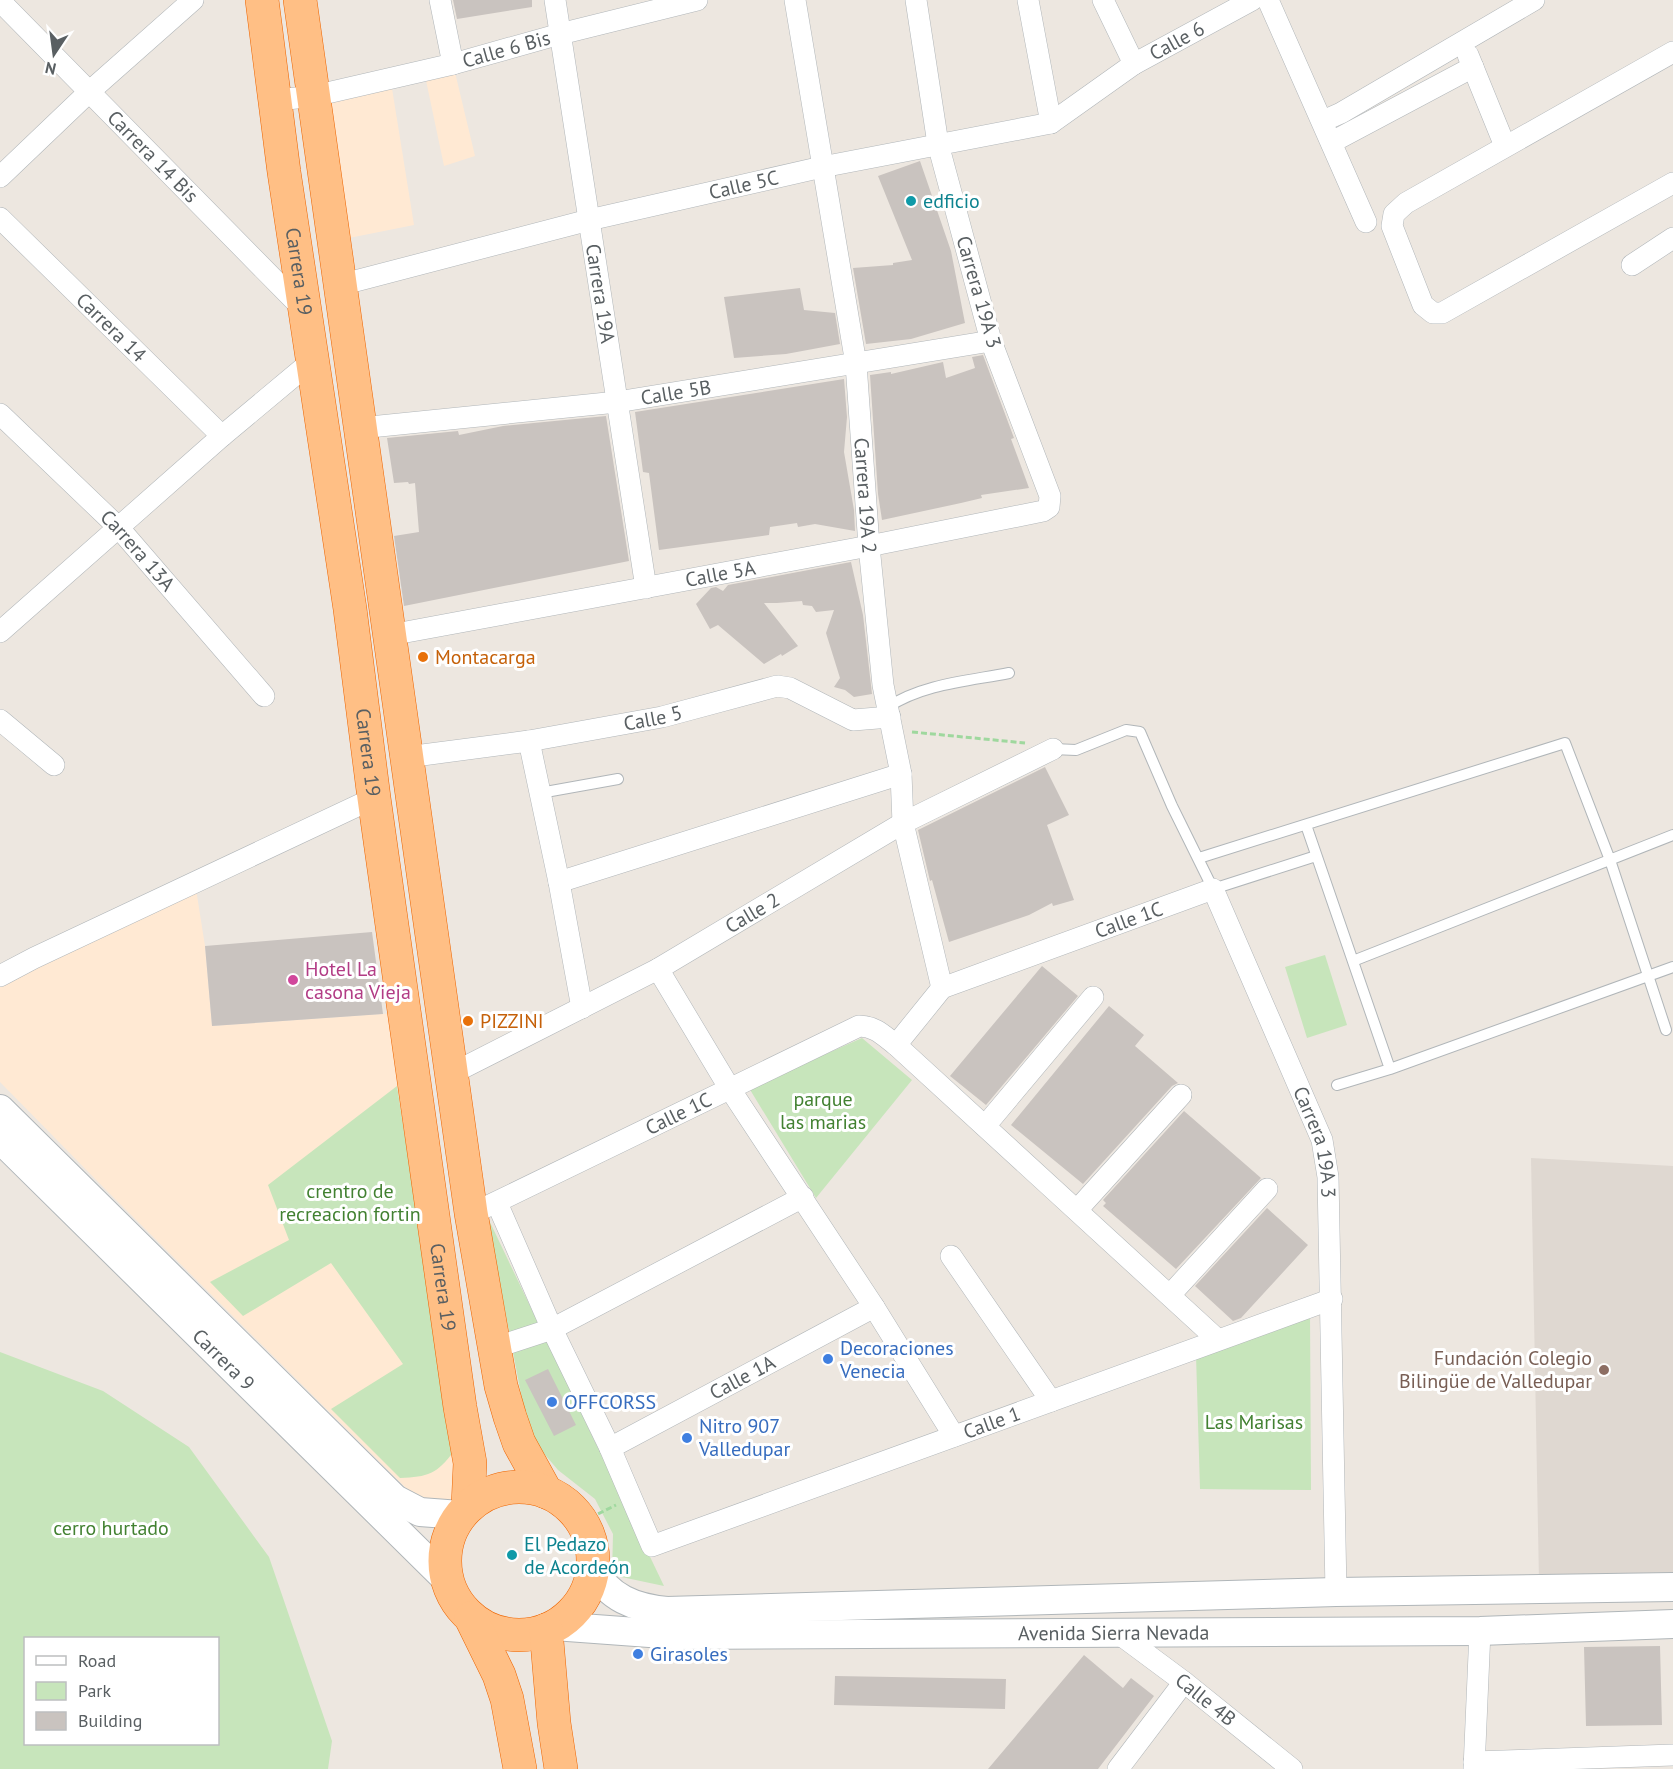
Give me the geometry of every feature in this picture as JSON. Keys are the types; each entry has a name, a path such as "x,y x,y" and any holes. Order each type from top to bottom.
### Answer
{"highway":[{"name":"Carrera 19","path":"262,0 284,172 350,609 374,798 460,1407 470,1463 464,1511"},
{"name":"Carrera 19","path":"300,0 451,1074 484,1208 494,1348 501,1386 514,1430 546,1492"},
{"path":"471,1618 501,1633 524,1635 550,1628 567,1618 585,1596 593,1568 592,1544 582,1522 567,1504 546,1492 523,1487 499,1489 483,1496 464,1511 447,1541 444,1560 447,1580 456,1601 471,1618 499,1675 507,1699 520,1769"},
{"path":"550,1628 554,1723 561,1769"}],"main road":[{"name":"Carrera 9","path":"0,1109 395,1499 420,1512 433,1514 464,1511"},
{"name":"Carrera 9","path":"0,1139 447,1580"},
{"name":"Avenida Sierra Nevada","path":"593,1568 608,1590 625,1601 644,1608 667,1611 1336,1592 1673,1587"},
{"name":"Avenida Sierra Nevada","path":"550,1628 677,1635 1480,1631 1673,1624"}],"street":[{"path":"0,177 89,92 193,0"},
{"path":"440,0 453,64"},
{"name":"Carrera 19A","path":"555,0 646,588"},
{"name":"Calle 6 Bis","path":"274,80 284,98 314,96 453,64 560,34 697,0"},
{"name":"Carrera 19A 2","path":"795,0 856,364 869,546 883,685 901,774 903,823 942,988"},
{"name":"Carrera 19A 3","path":"916,0 938,144 991,340 1050,496 1049,507"},
{"path":"1028,0 1051,123"},
{"path":"1103,0 1134,64"},
{"name":"Calle 6","path":"1134,64 1252,0"},
{"path":"1268,0 1366,222"},
{"path":"1323,121 1341,114 1534,0"},
{"name":"Carrera 14 Bis","path":"0,1 306,312"},
{"path":"1463,42 1506,146"},
{"path":"1673,52 1406,202 1394,214 1392,226 1423,305 1433,313 1446,312 1673,183"},
{"name":"Calle 5C","path":"340,285 589,220 822,167 1051,123 1134,64"},
{"path":"1332,142 1473,67"},
{"path":"284,172 286,156 292,150 312,154 323,164"},
{"name":"Carrera 14","path":"0,218 222,436"},
{"path":"1632,265 1673,238"},
{"name":"Calle 5B","path":"360,428 617,402 991,340"},
{"path":"0,632 222,436 313,360"},
{"name":"Carrera 13A","path":"0,414 118,527 264,696"},
{"name":"Calle 5A","path":"390,635 869,546 1043,511 1049,507"},
{"name":"Calle 5","path":"406,757 529,741 662,717 777,686 790,688 853,720 890,718"},
{"path":"0,720 54,765"},
{"path":"529,741 559,882 582,1008"},
{"name":"Calle 2","path":"451,1074 658,969 903,823 1053,749"},
{"path":"559,882 901,774"},
{"path":"0,976 54,948 374,798"},
{"name":"Carrera 19A 3","path":"1213,889 1322,1140 1329,1177 1336,1592"},
{"name":"Calle 1C","path":"942,988 1213,889"},
{"path":"658,969 730,1089 803,1197 954,1436"},
{"path":"942,988 896,1045 1218,1340"},
{"path":"985,1126 1093,997"},
{"name":"Calle 1C","path":"484,1208 859,1026 878,1030 896,1045"},
{"path":"1077,1210 1181,1095"},
{"path":"1170,1295 1267,1189"},
{"path":"494,1348 552,1329 803,1197"},
{"path":"484,1208 552,1329 610,1448 631,1497"},
{"path":"951,1256 1051,1401"},
{"name":"Calle 1","path":"631,1497 652,1546 1332,1299"},
{"name":"Calle 1A","path":"610,1448 874,1307"},
{"path":"1480,1631 1474,1765 1673,1755"},
{"name":"Calle 4B","path":"1118,1633 1184,1682 1292,1769"},
{"path":"1118,1769 1184,1682"}],"lane":[{"path":"890,718 901,699 920,691 1009,673"},
{"name":"Carrera 19A 3","path":"1053,749 1076,750 1126,730 1140,732 1172,807 1213,889"},
{"path":"1199,858 1565,743 1610,860 1666,1030"},
{"path":"540,794 618,779"},
{"path":"1306,825 1389,1069"},
{"path":"1353,961 1673,835"},
{"path":"1213,889 1316,856"},
{"path":"1336,1085 1389,1069 1673,967"}],"path":[{"path":"890,718 968,739 1020,742 1053,749"},
{"path":"582,1522 631,1497"}],"shaded area":[{"path":"453,64 475,156 444,166 424,71"},
{"path":"390,76 414,225 334,241 314,96"},
{"path":"196,889 205,946 212,1026 395,1013 461,1463 458,1504 424,1499 406,1488 0,1082 0,984"},
{"name":"Fundación Colegio Bilingüe de Valledupar","path":"1531,1158 1673,1166 1673,1575 1539,1582"}],"green space":[{"path":"1325,955 1347,1025 1307,1038 1285,967"},
{"name":"parque las marias","path":"862,1038 912,1080 816,1198 749,1088"},
{"name":"crentro de recreacion fortin","path":"397,1086 454,1451 442,1465 431,1473 418,1477 400,1478 331,1409 403,1364 331,1263 243,1316 210,1282 289,1240 268,1185"},
{"path":"487,1216 664,1586 612,1575 613,1534 595,1499 558,1470 529,1436"},
{"name":"Las Marisas","path":"1310,1313 1311,1490 1200,1489 1196,1355"},
{"name":"cerro hurtado","path":"0,1352 103,1391 189,1447 269,1557 332,1741 328,1769 0,1769"}],"building":[{"path":"453,0 532,0 532,7 457,19"},
{"path":"920,161 951,251 965,323 911,339 866,344 853,268 893,265 893,263 912,260 878,176"},
{"path":"800,288 804,310 835,313 840,344 786,354 734,358 724,297"},
{"path":"983,355 1014,438 1011,439 1029,488 981,495 982,498 882,520 878,494 870,375 891,372 891,374 943,362 946,378 975,368 972,357"},
{"path":"844,379 847,417 844,452 854,510 855,531 815,524 798,527 797,523 770,527 769,535 659,550 649,473 643,472 635,412"},
{"path":"606,416 629,561 404,606 394,536 419,532 415,483 394,483 387,438 458,431 459,435 503,426"},
{"path":"851,562 863,615 872,694 854,697 845,690 834,687 840,678 826,633 834,610 816,612 812,606 803,605 802,601 764,603 798,646 764,664 718,625 710,629 696,604 711,588 716,587 723,591 728,585"},
{"path":"1045,767 1069,815 1047,825 1074,900 1053,906 1052,903 1029,915 949,942 932,880 930,881 918,830"},
{"name":"Hotel La casona Vieja","path":"372,932 383,1014 212,1026 205,946"},
{"path":"1042,966 1078,996 986,1105 950,1076"},
{"path":"1109,1006 1144,1035 1135,1046 1178,1083 1172,1086 1083,1184 1011,1125"},
{"path":"1184,1111 1261,1178 1176,1269 1103,1206 1106,1203 1103,1200"},
{"path":"1267,1208 1308,1245 1241,1318 1233,1321 1195,1286"},
{"path":"548,1369 576,1425 554,1436 525,1380"},
{"path":"1660,1646 1662,1725 1586,1726 1584,1647"},
{"path":"1084,1655 1123,1688 1131,1678 1154,1696 1098,1769 988,1769"},
{"path":"835,1676 1006,1679 1005,1709 834,1705"}],"place":[{"name":"edficio","path":"911,201"},
{"name":"Montacarga","path":"423,657"},
{"name":"Hotel La casona Vieja","path":"293,980"},
{"name":"PIZZINI","path":"468,1021"},
{"name":"Decoraciones Venecia","path":"828,1359"},
{"name":"Fundación Colegio Bilingüe de Valledupar","path":"1604,1370"},
{"name":"OFFCORSS","path":"552,1402"},
{"name":"Nitro 907 Valledupar","path":"687,1438"},
{"name":"El Pedazo de Acordeón","path":"512,1555"},
{"name":"Girasoles","path":"638,1654"}]}
